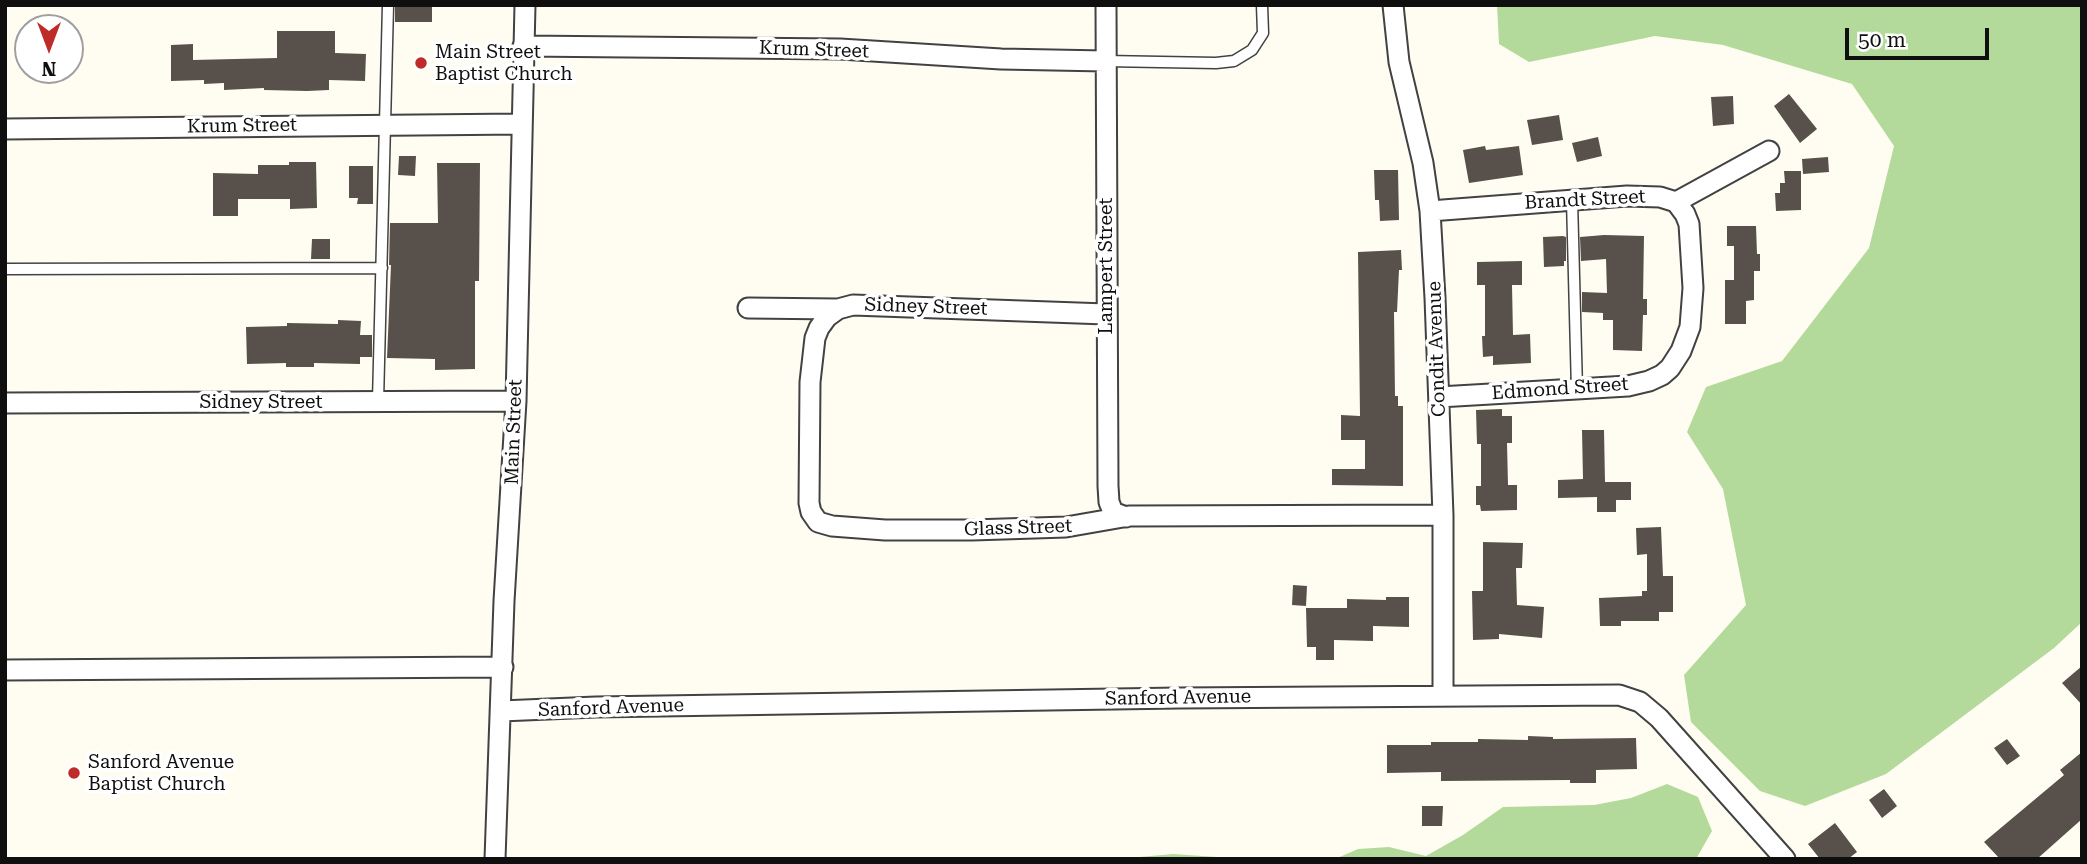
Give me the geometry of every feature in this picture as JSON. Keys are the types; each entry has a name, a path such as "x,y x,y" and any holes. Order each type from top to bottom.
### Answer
{"street":[{"name":"Main Street","path":"495,859 516,401 524,5"},
{"name":"Lampert Street","path":"1106,5 1105,314 1108,502 1113,512 1126,517"},
{"name":"Condit Avenue","path":"1393,5 1399,62 1423,163 1430,211 1443,515 1443,695"},
{"name":"Krum Street","path":"523,46 840,49 1001,59 1105,61"},
{"name":"Krum Street","path":"5,128 521,124"},
{"path":"1676,202 1769,151"},
{"name":"Brandt Street","path":"1430,211 1627,196 1660,197 1676,202"},
{"name":"Edmond Street","path":"1438,397 1628,386 1648,381 1670,368 1681,351 1690,327 1693,288 1689,225 1676,202"},
{"name":"Sidney Street","path":"748,307 838,309 853,305 1105,314"},
{"name":"Glass Street","path":"838,309 827,317 815,338 810,382 809,503 818,522 832,526 885,530 972,530 1066,527 1126,517 1443,515"},
{"name":"Sidney Street","path":"5,403 516,401"},
{"path":"5,670 503,667"},
{"name":"Sanford Avenue","path":"501,711 596,707 1619,695 1640,702 1659,718 1785,859"}],"lane":[{"path":"378,401 388,5"},
{"path":"1105,61 1234,61 1252,50 1263,33 1262,5"},
{"path":"1572,200 1577,390"},
{"path":"5,269 382,268"}],"green space":[{"path":"1497,5 2082,5 2082,622 2054,648 1886,774 1805,806 1760,791 1691,722 1684,675 1746,605 1723,489 1687,432 1706,387 1782,361 1869,248 1894,146 1852,84 1723,45 1655,36 1529,62 1499,44"},
{"path":"1667,784 1698,797 1712,831 1696,859 1335,859 1358,849 1389,847 1426,856 1463,835 1503,807 1594,805 1631,798"},
{"path":"1173,854 1232,858 1233,859 1117,859"}],"building":[{"path":"395,5 432,5 432,22 395,22"},
{"path":"277,31 335,31 335,53 366,54 365,81 329,80 329,90 307,91 264,88 224,90 224,83 204,84 204,80 171,81 171,45 193,44 193,60 277,58"},
{"path":"1789,94 1817,129 1800,143 1774,106"},
{"path":"1733,96 1734,124 1713,126 1711,97"},
{"path":"1559,115 1563,140 1532,145 1527,120"},
{"path":"1598,137 1602,156 1577,162 1572,143"},
{"path":"1485,146 1486,150 1519,146 1523,175 1469,183 1463,150"},
{"path":"399,156 416,156 415,176 398,175"},
{"path":"1828,157 1829,172 1803,174 1802,159"},
{"path":"289,162 316,162 317,208 290,209 290,199 238,199 238,216 213,216 213,173 258,174 258,165 289,165"},
{"path":"437,163 480,163 479,281 475,281 475,369 435,370 435,359 387,358 390,223 438,223"},
{"path":"349,166 373,166 373,204 357,204 358,198 349,198"},
{"path":"1374,170 1398,170 1399,220 1380,221 1379,200 1375,200"},
{"path":"1784,171 1801,171 1801,210 1776,211 1775,193 1780,193 1780,183 1785,183"},
{"path":"1727,226 1756,226 1760,271 1754,271 1754,300 1746,301 1746,324 1725,324 1725,280 1734,280 1734,246 1727,246"},
{"path":"1644,236 1643,299 1647,299 1647,315 1643,315 1642,351 1613,350 1613,320 1603,320 1603,313 1582,312 1582,292 1607,293 1606,259 1581,261 1580,237"},
{"path":"1543,237 1566,237 1564,266 1544,267"},
{"path":"312,239 330,239 330,259 311,259"},
{"path":"1401,250 1402,270 1399,270 1397,312 1394,312 1395,396 1398,396 1398,406 1403,406 1403,486 1332,485 1332,469 1365,469 1365,440 1341,440 1341,415 1360,416 1358,252"},
{"path":"1522,261 1522,285 1512,285 1513,335 1530,334 1531,363 1493,365 1493,356 1483,357 1485,285 1477,285 1477,262"},
{"path":"338,320 361,321 360,335 372,335 372,357 360,357 360,364 314,363 314,367 286,367 286,363 247,364 246,327 287,326 287,323 338,324"},
{"path":"1502,409 1502,416 1512,416 1512,443 1507,443 1508,485 1517,485 1517,510 1481,511 1480,505 1476,505 1476,486 1481,486 1481,444 1477,444 1476,410"},
{"path":"1582,430 1604,430 1605,482 1631,482 1631,500 1616,500 1616,512 1597,512 1597,497 1558,498 1558,480 1583,479"},
{"path":"1661,527 1663,576 1673,576 1673,612 1659,612 1659,621 1621,621 1621,626 1600,626 1599,598 1642,596 1642,591 1647,591 1647,554 1637,555 1636,528"},
{"path":"1483,542 1523,543 1522,568 1516,568 1517,605 1544,607 1542,638 1499,634 1499,639 1473,640 1472,591 1483,591"},
{"path":"1293,585 1307,586 1306,606 1292,605"},
{"path":"1386,597 1409,597 1409,627 1373,626 1373,641 1334,640 1334,660 1316,660 1316,647 1307,647 1306,608 1347,608 1347,599 1386,600"},
{"path":"2082,666 2082,705 2062,683"},
{"path":"1528,736 1553,739 1636,738 1637,769 1596,770 1596,783 1570,783 1570,780 1441,781 1441,772 1387,773 1387,745 1478,742 1478,739 1528,740"},
{"path":"2007,739 2020,756 2007,765 1994,748"},
{"path":"2082,752 2082,819 2037,859 2000,859 1984,842 2064,775 2060,770"},
{"path":"1884,789 1897,806 1882,818 1869,800"},
{"path":"1422,806 1443,806 1442,826 1422,826"},
{"path":"1835,823 1857,852 1848,859 1820,859 1808,844"}],"place":[{"name":"Main Street Baptist Church","path":"421,63"},
{"name":"Sanford Avenue Baptist Church","path":"74,773"}]}
